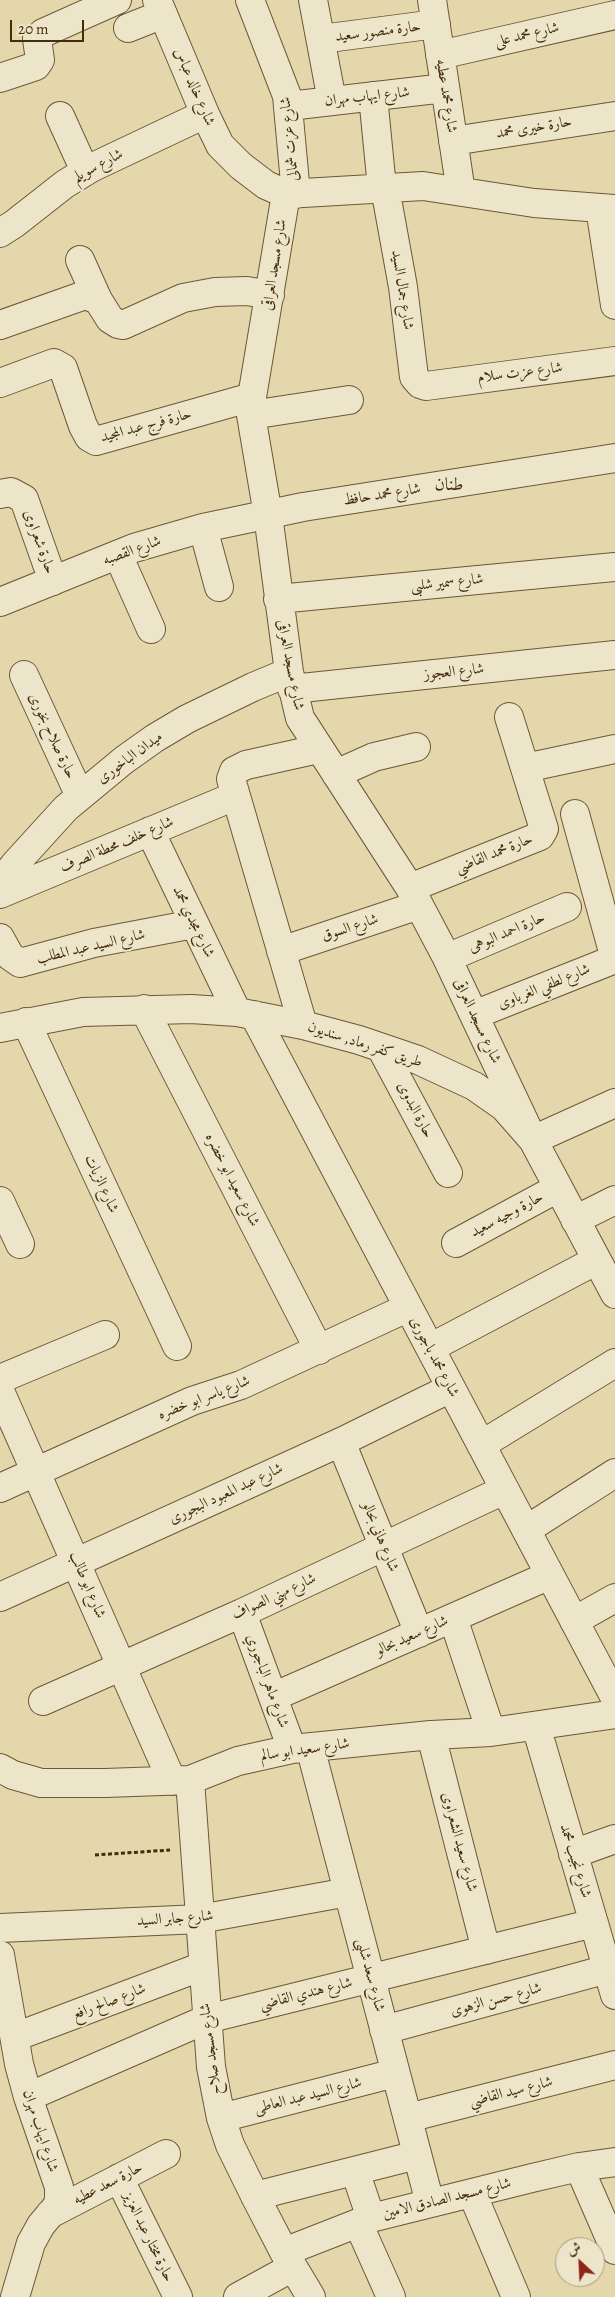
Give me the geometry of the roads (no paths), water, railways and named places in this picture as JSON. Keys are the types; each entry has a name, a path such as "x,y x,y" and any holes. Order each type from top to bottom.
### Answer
{"street":[{"path":"0,78 36,66 40,60 37,39 43,33 117,0"},
{"name":"شارع عزت شمالى","path":"250,0 281,77 288,106 291,194"},
{"path":"313,0 332,100"},
{"path":"128,28 160,7"},
{"name":"شارع خالد عباس","path":"160,7 220,145 240,166 266,185 291,194"},
{"name":"حارة منصور سعيد","path":"321,39 434,12"},
{"name":"شارع محمد عطيه","path":"434,12 461,192"},
{"name":"شارع محمد على","path":"440,55 615,15"},
{"name":"شارع ايهاب مهران","path":"288,106 444,88"},
{"name":"شارع جمال السيد","path":"372,96 384,188 403,287 414,377 420,384 426,386"},
{"name":"شارع سويلم","path":"0,232 14,224 45,198 85,171 205,114"},
{"path":"60,116 85,171"},
{"name":"حارة خيرى محمد","path":"453,141 615,116"},
{"path":"291,194 423,186 534,202 607,209 615,305"},
{"name":"شارع مسجد العراقى","path":"291,194 270,295 251,406 268,515 278,599 291,681 300,718 318,749 414,896 447,958 533,1140"},
{"path":"80,260 98,300 110,319 123,325 152,310 191,297 215,292 247,292 270,295"},
{"path":"0,326 76,297 85,295 98,300"},
{"name":"شارع عزت سلام","path":"426,386 615,361"},
{"name":"حارة فرج عبد المجيد","path":"0,383 54,363 63,368 83,426 89,437 96,441 251,406"},
{"path":"251,406 349,400"},
{"name":"شارع محمد حافظ","path":"268,515 615,458"},
{"name":"حارة شعراوى","path":"0,494 11,492 24,499 53,581"},
{"name":"شارع القصبه","path":"0,602 163,538 268,515"},
{"path":"203,528 219,587"},
{"path":"118,555 151,629"},
{"name":"شارع سمير شلبى","path":"278,599 615,567"},
{"name":"شارع العجوز","path":"291,681 615,655"},
{"name":"حارة صلاح بخورى","path":"24,675 80,796"},
{"name":"ميدان الباخورى","path":"0,883 40,835 80,796 155,738 252,687 291,681"},
{"name":"حارة محمد القاضي","path":"414,896 540,836 544,829 509,717"},
{"path":"336,774 374,757 416,747"},
{"path":"303,1025 234,796 232,775 239,768 270,758 318,749"},
{"path":"525,768 615,749"},
{"name":"شارع خلف محطة الصرف","path":"0,894 234,796"},
{"path":"576,814 615,959"},
{"name":"شارع مجدي محمد","path":"150,831 194,924 245,1014"},
{"name":"شارع السوق","path":"281,951 414,896"},
{"name":"حارة احمد البوهى","path":"447,958 567,907"},
{"name":"شارع السيد عبد المطلب","path":"0,938 10,956 20,963 94,943 194,924"},
{"name":"شارع لطفي الغرباوى","path":"474,1015 615,959"},
{"name":"طريق كفر رماد, سنديون","path":"13,1025 83,1012 144,1009 245,1014 303,1025 418,1060 474,1086 504,1107 533,1140 615,1294"},
{"name":"شارع سعيد ابو خضره","path":"144,1009 319,1350"},
{"name":"شارع محمد باجورى","path":"245,1014 430,1348 615,1698"},
{"name":"شارع الزيات","path":"13,1025 177,1346"},
{"name":"حارة البدوى","path":"381,1048 448,1173"},
{"path":"533,1140 615,1103"},
{"name":"حارة وجيه سعيد","path":"456,1243 558,1188"},
{"path":"575,1220 615,1200"},
{"path":"0,1201 20,1244"},
{"path":"430,1348 598,1260"},
{"name":"شارع ياسر ابو خضره","path":"0,1488 168,1411 198,1399 241,1386 407,1308"},
{"path":"0,1379 105,1335"},
{"path":"481,1445 615,1363"},
{"name":"شارع عبد المعبود البجورى","path":"0,1597 341,1442 450,1388"},
{"name":"شارع ابو طالب","path":"0,1391 122,1666 181,1780"},
{"name":"شارع هاني بحالو","path":"341,1442 419,1633"},
{"path":"526,1530 615,1473"},
{"name":"شارع مهني الصواف","path":"43,1701 242,1612 504,1490"},
{"name":"شارع سعيد بحالو","path":"273,1697 550,1575"},
{"path":"574,1621 615,1598"},
{"name":"شارع ماهر الباجوري","path":"242,1612 273,1697 301,1748"},
{"path":"453,1618 491,1732"},
{"name":"شارع سعيد ابو سالم","path":"0,1768 13,1775 41,1783 181,1780 238,1761 301,1748 431,1735 491,1732 615,1714"},
{"name":"شارع نجيب محمد","path":"536,1726 594,1923 613,1977"},
{"name":"شارع سعيد الشعراوى","path":"431,1735 486,1950"},
{"name":"شارع سعد شلبى","path":"301,1748 348,1892 430,2203"},
{"name":"شارع مسجد صلاح","path":"181,1780 196,1848 211,2067 221,2118 230,2145 255,2196 288,2260 312,2297"},
{"path":"573,1854 615,1839"},
{"name":"شارع جابر السيد","path":"0,1928 200,1919 348,1892"},
{"name":"شارع هندي القاضي","path":"28,2097 207,2019 594,1923"},
{"name":"شارع ايهاب مهران","path":"0,1955 15,2037 10,2068 28,2097 59,2187 58,2205 41,2225 31,2243 12,2288"},
{"name":"شارع صالح رافع","path":"15,2037 203,1966"},
{"name":"شارع حسن الزهوى","path":"384,2030 613,1977"},
{"name":"شارع سيد القاضي","path":"408,2118 615,2065"},
{"name":"شارع السيد عبد العاطى","path":"221,2118 395,2073"},
{"name":"حارة سعد عطيه","path":"50,2214 166,2154"},
{"path":"255,2196 417,2155"},
{"name":"شارع مسجد الصادق الامين","path":"288,2260 365,2220 579,2167 615,2162"},
{"path":"579,2167 615,2250"},
{"path":"355,2170 365,2220 391,2297"},
{"name":"حارة مختار عبد العزيز","path":"119,2178 178,2297"},
{"path":"472,2193 516,2297"},
{"path":"238,2297 288,2260"}],"district":[{"name":"طنان","path":"449,486"}]}
